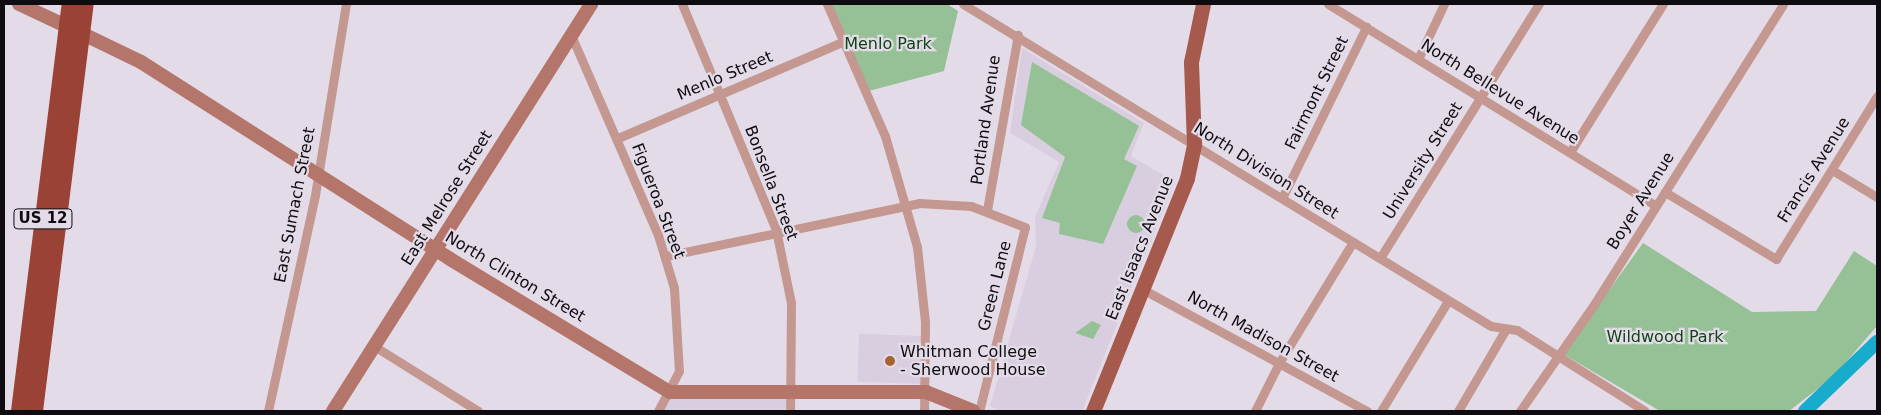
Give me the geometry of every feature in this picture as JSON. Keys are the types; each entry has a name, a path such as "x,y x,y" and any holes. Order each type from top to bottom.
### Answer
{"highway":[{"name":"US 12","path":"34,411 58,215 74,30 71,4"},
{"path":"74,30 77,26 78,4"},
{"name":"US 12","path":"20,411 74,30 85,4"}],"main road":[{"name":"North Clinton Street","path":"19,4 141,62 318,173 436,250 670,392"},
{"name":"East Melrose Street","path":"333,411 591,4"},
{"name":"East Isaacs Avenue","path":"1093,411 1183,192 1194,144 1191,62 1203,4"},
{"path":"670,392 926,392 973,411"}],"street":[{"name":"East Sumach Street","path":"268,411 318,173 346,4"},
{"name":"Bonsella Street","path":"682,4 776,230 791,303 793,391 790,411"},
{"path":"827,4 885,136 906,204 923,290 926,392 924,411"},
{"name":"North Division Street","path":"963,4 1018,35 1448,301 1491,326 1517,330 1645,411"},
{"path":"978,13 984,4"},
{"name":"North Bellevue Avenue","path":"1328,4 1656,206"},
{"path":"1418,59 1444,4"},
{"name":"University Street","path":"1380,258 1539,4"},
{"path":"1570,152 1663,4"},
{"name":"Boyer Avenue","path":"1520,411 1556,355 1595,303 1783,4"},
{"name":"Fairmont Street","path":"1282,198 1366,27"},
{"name":"Figueroa Street","path":"571,35 618,138 666,256 678,313 680,357 670,392 658,411"},
{"name":"Portland Avenue","path":"987,210 1018,35"},
{"name":"Menlo Street","path":"618,138 844,41"},
{"name":"Francis Avenue","path":"1665,192 1776,259 1877,96"},
{"path":"1832,170 1877,197"},
{"path":"666,256 776,230 906,204 952,203 987,210"},
{"name":"Green Lane","path":"979,411 1025,227 987,210"},
{"path":"1255,411 1279,363 1353,242"},
{"name":"North Madison Street","path":"1144,290 1367,411"},
{"path":"1381,411 1448,301"},
{"path":"1458,411 1506,329"},
{"path":"374,346 478,411"}],"shaded area":[{"path":"1022,48 1144,123 1131,156 1175,182 1082,411 1000,411 990,406 1036,246 1035,217 1059,162 1010,133"},
{"name":"Whitman College - Sherwood House","path":"859,334 923,336 921,384 857,382"},
{"path":"790,394 784,411 663,411 672,396"}],"green space":[{"name":"Menlo Park","path":"827,4 947,4 958,11 944,71 865,92"},
{"path":"1032,62 1139,126 1124,159 1137,166 1103,244 1059,234 1060,223 1042,218 1065,157 1021,125"},
{"path":"1136,215 1142,218 1145,224 1142,230 1136,233 1130,230 1127,224 1130,218"},
{"name":"Wildwood Park","path":"1643,243 1752,312 1816,311 1854,251 1877,266 1877,326 1834,376 1789,411 1660,411 1563,354"},
{"path":"1092,321 1101,325 1093,339 1075,333"}],"waterway":[{"path":"1805,411 1877,342"}],"place":[{"name":"Whitman College - Sherwood House","path":"890,361"}]}
